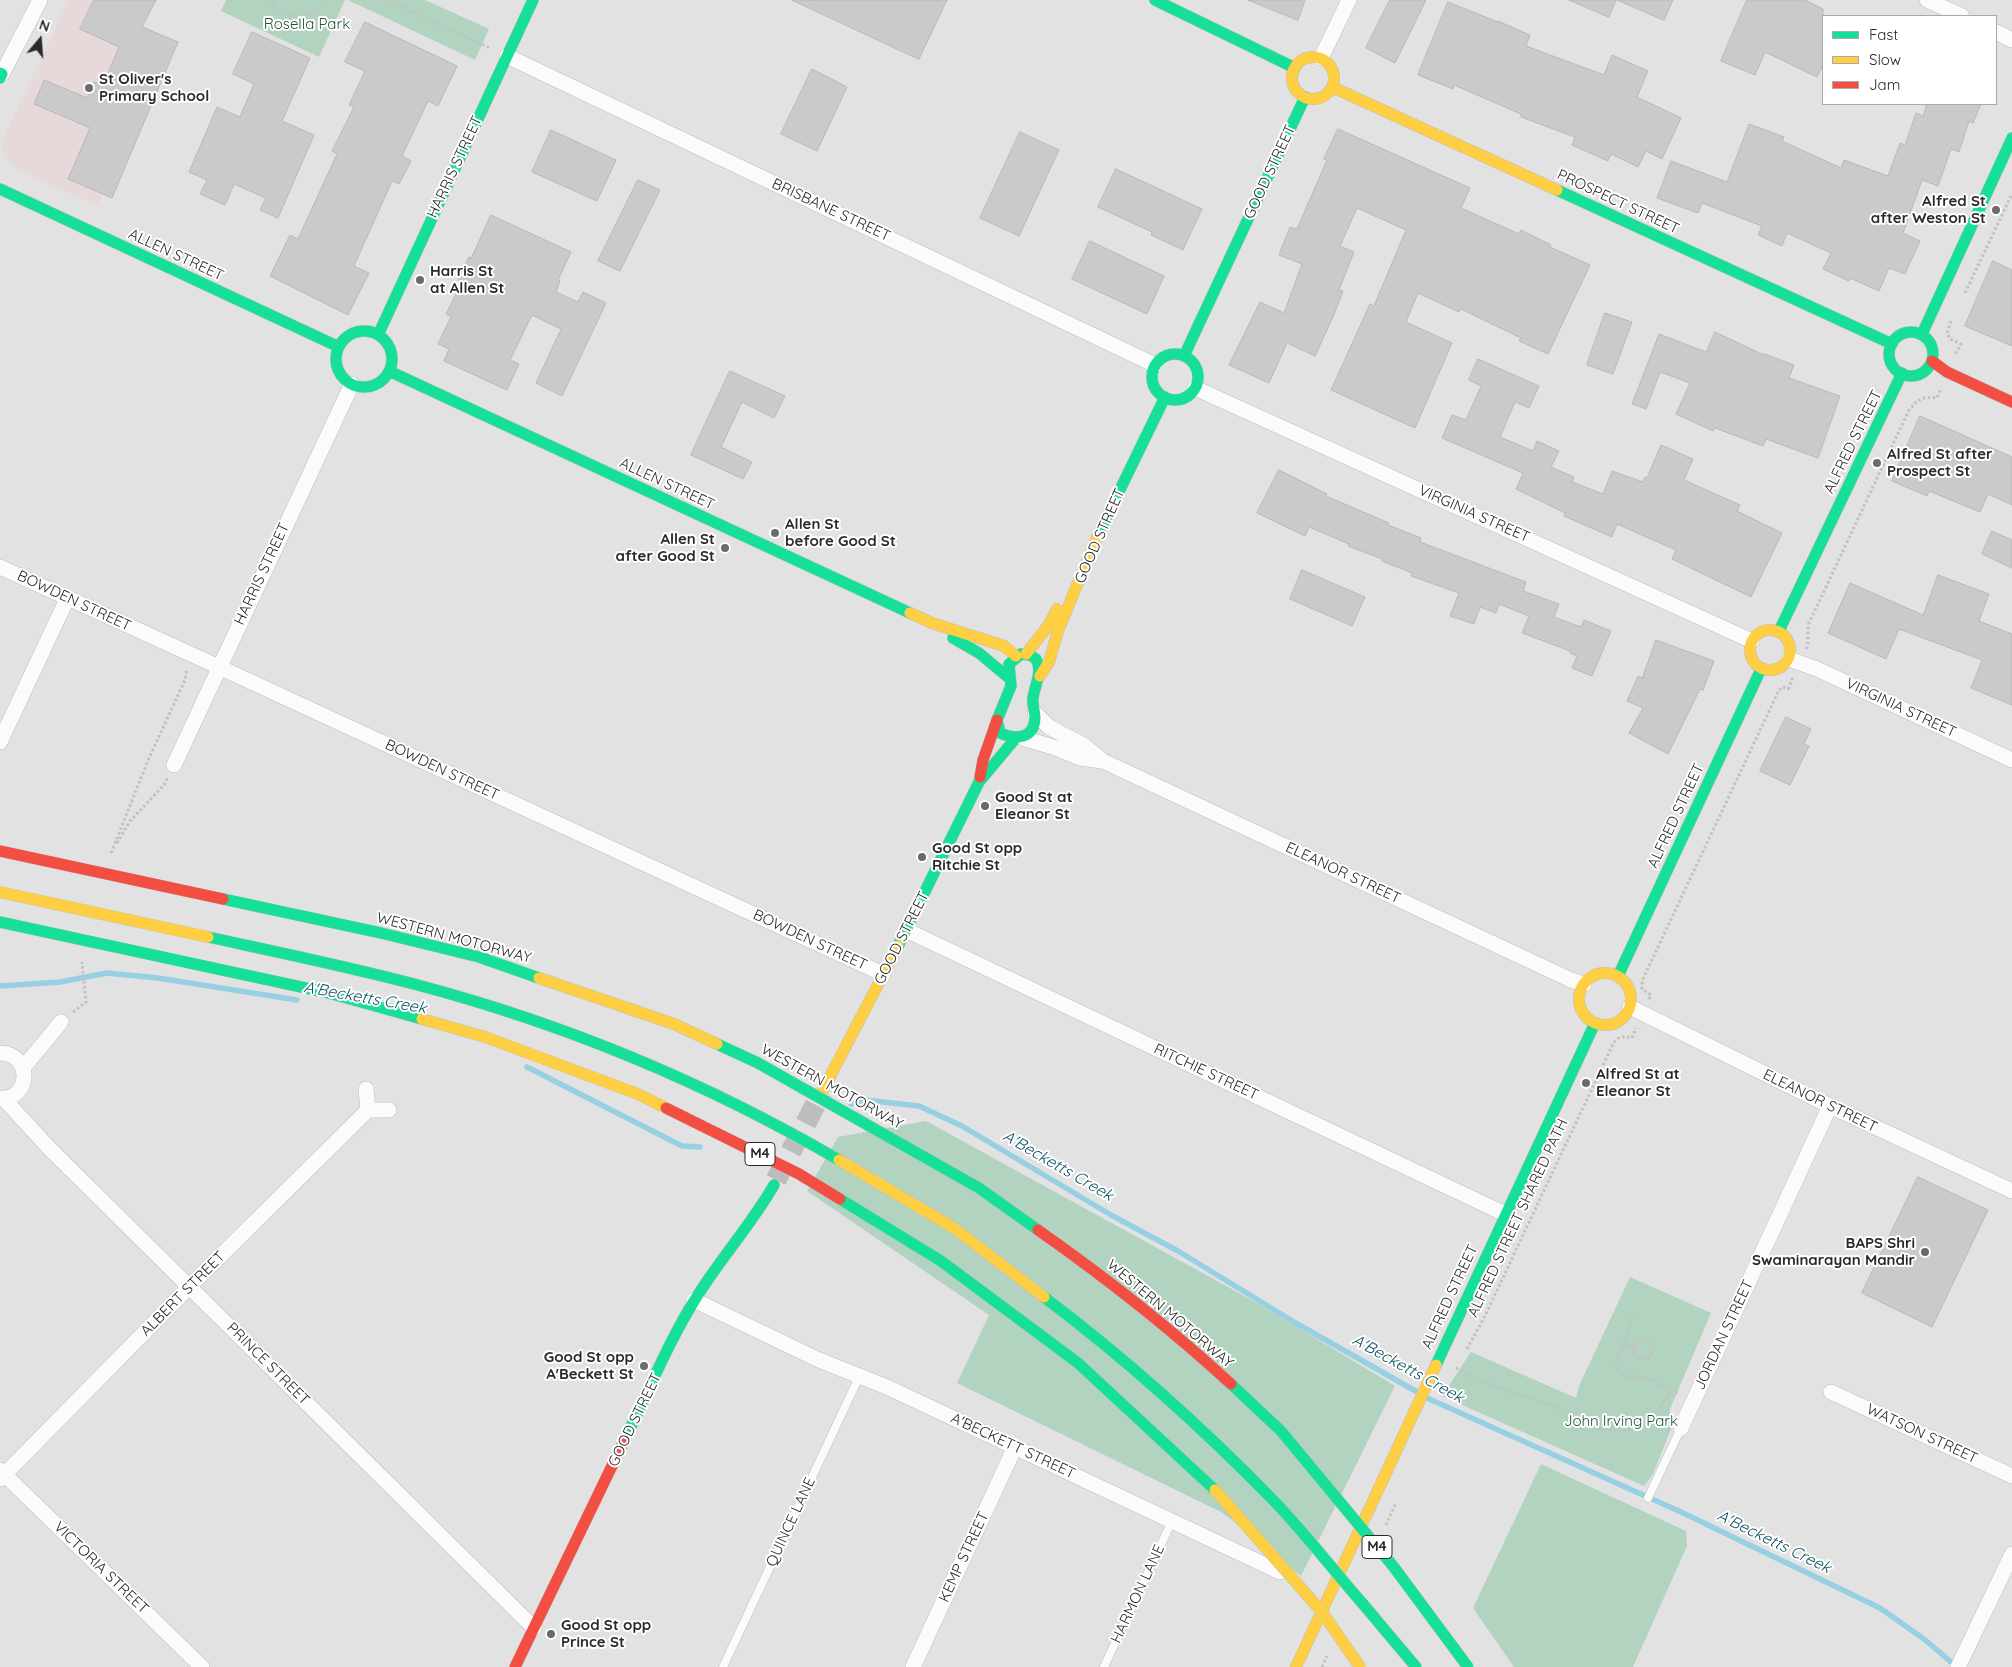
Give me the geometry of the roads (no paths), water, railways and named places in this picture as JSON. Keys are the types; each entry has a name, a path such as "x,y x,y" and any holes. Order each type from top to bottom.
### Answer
{"main road":[{"name":"HARRIS STREET","path":"378,335 533,0"},
{"path":"1155,0 1295,68"},
{"path":"1306,58 1321,58 1327,62 1334,74 1332,87 1324,96 1318,98 1305,97 1295,88 1293,74 1295,68 1306,58"},
{"name":"PROSPECT STREET","path":"1332,87 1892,344"},
{"name":"GOOD STREET","path":"1184,356 1305,97"},
{"path":"1922,334 2012,138"},
{"name":"ALLEN STREET","path":"0,189 339,347"},
{"path":"362,332 378,335 385,341 392,355 389,371 384,378 369,386 360,387 352,384 344,379 339,371 336,362 339,347 354,333 362,332"},
{"path":"1908,332 1922,334 1931,345 1933,351 1932,361 1927,369 1921,373 1915,375 1902,374 1891,362 1892,344 1898,337 1908,332"},
{"path":"1168,355 1184,356 1195,366 1198,380 1195,388 1191,393 1178,399 1165,397 1154,387 1152,372 1155,365 1160,359 1168,355"},
{"path":"1932,361 1947,372 2012,402"},
{"name":"ALLEN STREET","path":"389,371 932,623 1004,646 1021,655"},
{"name":"ALFRED STREET","path":"1779,631 1902,374"},
{"name":"GOOD STREET","path":"979,782 1019,738 1033,729 1035,714 1033,700 1040,676 1049,662 1058,631 1071,603 1087,558 1165,397"},
{"path":"1040,676 1039,666 1035,659 1021,655 1048,626 1087,558"},
{"name":"ALLEN STREET","path":"932,623 959,643 979,653 1009,678"},
{"path":"1765,630 1779,631 1788,640 1791,653 1786,665 1774,671 1762,669 1753,661 1751,656 1752,640 1765,630"},
{"name":"GOOD STREET","path":"822,1092 906,930 979,782 983,760 1001,708 1011,686 1009,664 1021,655"},
{"name":"ALFRED STREET","path":"1618,976 1762,669"},
{"path":"997,720 1000,734 1019,738"},
{"name":"WESTERN MOTORWAY","path":"0,851 353,926 479,958 674,1024 758,1063 880,1130 979,1188 1098,1272 1191,1347 1281,1431 1393,1566 1468,1667"},
{"name":"M4","path":"0,892 325,962 415,984 507,1012 592,1041 696,1086 813,1145 954,1228 1088,1329 1181,1409 1269,1495 1416,1667"},
{"name":"M4","path":"0,922 329,993 485,1037 638,1094 799,1174 941,1261 1078,1363 1206,1480 1322,1612 1360,1667"},
{"path":"1603,973 1618,976 1628,986 1631,1000 1630,1007 1620,1020 1612,1024 1595,1023 1583,1013 1580,1006 1580,991 1584,984 1596,975 1603,973"},
{"name":"ALFRED STREET","path":"1296,1667 1595,1023"},
{"name":"GOOD STREET","path":"515,1667 694,1300 767,1198 774,1185"},
{"path":"1281,1431 1369,1524 1450,1624"},
{"path":"1363,1604 1406,1667"}],"street":[{"path":"1,75 40,0"},
{"path":"1321,58 1349,0"},
{"path":"1927,0 1960,15"},
{"path":"1997,32 2012,40"},
{"name":"BRISBANE STREET","path":"507,56 1155,365"},
{"name":"HARRIS STREET","path":"174,765 352,384"},
{"name":"VIRGINIA STREET","path":"1195,388 1752,640"},
{"name":"BOWDEN STREET","path":"0,568 191,654 883,974"},
{"path":"0,742 67,599"},
{"name":"VIRGINIA STREET","path":"1789,659 1816,669 2012,760"},
{"name":"ELEANOR STREET","path":"1035,714 1049,727 1084,746 1103,761 1562,976 1584,984"},
{"name":"ELEANOR STREET","path":"1019,738 1056,748 1080,758 1103,761"},
{"name":"RITCHIE STREET","path":"906,930 1505,1214"},
{"name":"ELEANOR STREET","path":"1630,1007 1830,1106 2012,1191"},
{"path":"0,1053 14,1056 20,1061 23,1068 61,1022"},
{"name":"PRINCE STREET","path":"23,1068 23,1084 19,1092 2,1099 50,1149 534,1628"},
{"path":"366,1089 368,1110 390,1110"},
{"name":"JORDAN STREET","path":"1681,1428 1830,1106"},
{"name":"ALBERT STREET","path":"2,1474 368,1110"},
{"name":"A'BECKETT STREET","path":"694,1300 859,1377 887,1387 1330,1596"},
{"name":"WATSON STREET","path":"1831,1392 2012,1476"},
{"name":"KEMP STREET","path":"913,1667 1015,1447"},
{"name":"VICTORIA STREET","path":"2,1474 202,1667"},
{"path":"1961,1661 2012,1554"}],"lane":[{"name":"QUINCE LANE","path":"723,1667 859,1377"},
{"path":"1648,1498 1681,1428"},
{"name":"HARMON LANE","path":"1104,1667 1172,1521"}],"waterway":[{"name":"A'Becketts Creek","path":"0,986 60,982 107,973 158,978 297,1000"},
{"name":"A'Becketts Creek","path":"527,1067 682,1146 700,1147"},
{"name":"A'Becketts Creek","path":"851,1104 864,1100 919,1106 962,1126 1111,1215 1178,1251 1294,1322 1419,1393"},
{"name":"A'Becketts Creek","path":"1427,1398 1681,1512 1880,1608 1924,1639 1956,1666"}],"tunnel":[{"path":"776,1180 822,1092"}],"place":[{"name":"St Oliver's Primary School","path":"89,88"},
{"name":"Alfred St after Weston St","path":"1996,210"},
{"name":"Harris St at Allen St","path":"420,280"},
{"name":"Alfred St after Prospect St","path":"1877,463"},
{"name":"Allen St before Good St","path":"775,533"},
{"name":"Allen St after Good St","path":"725,548"},
{"name":"Good St at Eleanor St","path":"985,806"},
{"name":"Good St opp Ritchie St","path":"922,857"},
{"name":"Alfred St at Eleanor St","path":"1586,1083"},
{"name":"BAPS Shri Swaminarayan Mandir","path":"1925,1252"},
{"name":"Good St opp A'Beckett St","path":"644,1366"},
{"name":"Good St opp Prince St","path":"551,1634"}],"park label":[{"name":"Rosella Park","path":"307,24"},
{"name":"John Irving Park","path":"1621,1421"}]}
